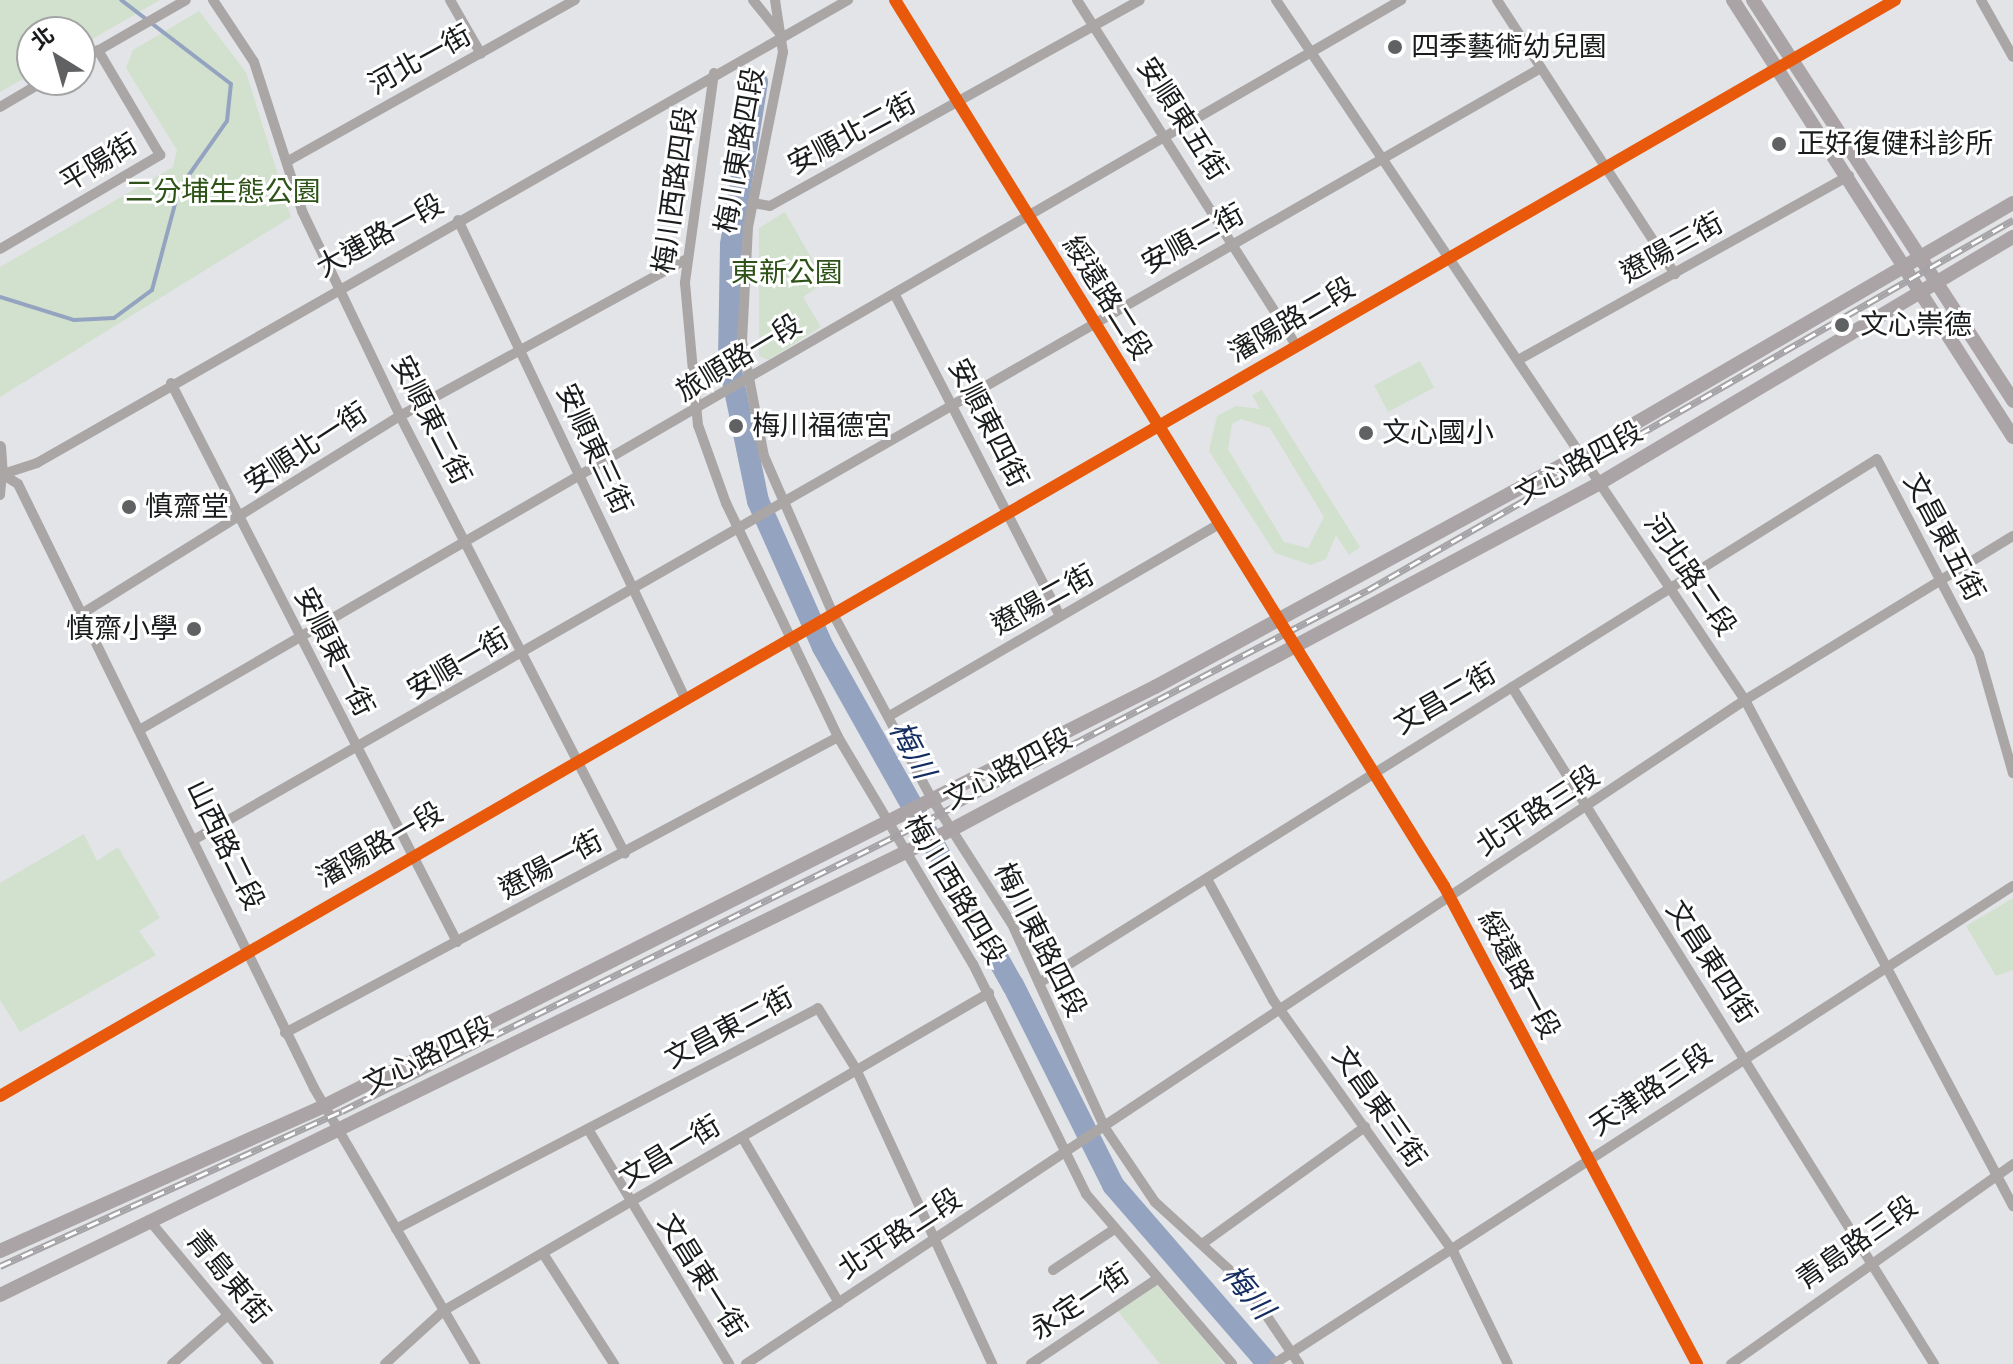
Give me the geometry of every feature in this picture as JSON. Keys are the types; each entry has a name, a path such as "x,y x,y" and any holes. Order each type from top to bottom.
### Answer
{"main road":[{"path":"1733,0 1849,176 2013,437"},
{"path":"1753,0 1923,256 2013,401"},
{"name":"文心路四段","path":"0,1251 324,1106 1278,621 1581,455 2013,203"},
{"name":"文心路四段","path":"0,1295 951,830 1600,483 2013,237"}],"street":[{"name":"安順東二街","path":"213,0 254,62 302,211 400,416 625,854"},
{"path":"450,0 481,54"},
{"name":"河北一街","path":"288,161 575,0"},
{"path":"753,0 782,36"},
{"path":"775,0 782,36"},
{"name":"大連路一段","path":"1,474 37,463 340,286 848,0"},
{"name":"綏遠路二段","path":"895,0 1278,621"},
{"name":"安順東五街","path":"1077,0 1296,345"},
{"name":"安順北二街","path":"752,203 770,206 960,103 1140,0"},
{"name":"河北路二段","path":"1276,0 1745,700 1882,969 2013,1206"},
{"name":"旅順路一段","path":"141,729 696,412 714,398 1401,0"},
{"path":"1497,0 1675,274"},
{"name":"瀋陽路二段","path":"787,638 1895,0"},
{"path":"1981,0 2013,57"},
{"path":"98,50 185,1"},
{"name":"梅川東路四段","path":"782,36 752,203 743,282 742,382 783,499 832,612 891,715 932,799 1012,924 1100,1131 1155,1202 1246,1285 1299,1364"},
{"name":"平陽街","path":"0,249 160,155 98,50"},
{"name":"安順二街","path":"739,526 1094,321 1383,161 1541,68"},
{"name":"梅川西路四段","path":"714,73 685,260 687,366 696,412 739,526 787,638 838,737 989,993 1065,1155 1113,1230 1232,1364"},
{"path":"0,107 19,96"},
{"name":"遼陽三街","path":"1518,360 1849,176"},
{"name":"安順東三街","path":"458,220 685,698"},
{"name":"安順北一街","path":"83,613 400,416 685,260"},
{"name":"安順東四街","path":"895,295 1060,616"},
{"name":"安順東一街","path":"171,383 457,942"},
{"path":"0,447 0,495"},
{"name":"文昌東五街","path":"1877,459 1979,654 2013,773"},
{"name":"文昌二街","path":"1039,983 1207,879 1371,770 1512,687 1877,459"},
{"name":"山西路二段","path":"1,474 18,484 197,838 244,954 285,1033 337,1130 475,1364"},
{"name":"遼陽二街","path":"891,715 1218,525"},
{"name":"安順一街","path":"197,838 358,750 739,526"},
{"name":"北平路三段","path":"1079,1145 1450,897 1587,810 1745,700 2013,536"},
{"name":"綏遠路一段","path":"1278,621 1450,897 1697,1364"},
{"name":"瀋陽路一段","path":"0,1096 411,854 787,638"},
{"name":"文昌東四街","path":"1512,687 1934,1364"},
{"name":"遼陽一街","path":"285,1033 625,854 838,737"},
{"name":"文昌東三街","path":"1207,879 1281,1012 1454,1253 1508,1364"},
{"name":"天津路三段","path":"1276,1363 1454,1253 1744,1058 2013,886"},
{"name":"文昌一街","path":"385,1364 443,1311 544,1255 989,993"},
{"name":"文昌東二街","path":"396,1229 818,1008 856,1069 992,1364"},
{"path":"1202,1244 1365,1127"},
{"name":"文昌東一街","path":"588,1129 629,1204 729,1364"},
{"path":"742,1137 839,1303"},
{"name":"北平路二段","path":"746,1364 1079,1145"},
{"name":"青島路三段","path":"1731,1364 2013,1164"},
{"name":"青島東街","path":"149,1220 269,1364"},
{"path":"1053,1270 1113,1230"},
{"path":"544,1255 614,1364"},
{"name":"永定一街","path":"1031,1364 1157,1279"},
{"path":"172,1364 228,1315"}],"green space":[{"path":"0,0 160,0 96,37 96,16 16,16 16,83 0,92"},
{"name":"二分埔生態公園","path":"199,11 246,72 291,217 0,397 0,267 173,167 177,150 126,68 133,50"},
{"name":"東新公園","path":"785,212 825,282 803,297 821,327 768,360 759,356 759,228"},
{"path":"1420,361 1434,387 1388,412 1374,385"},
{"path":"1262,390 1360,547 1349,555 1336,535 1326,559 1311,565 1275,553 1209,451 1217,416 1236,406 1260,409 1252,395","holes":["1241,419 1270,428 1324,517 1308,548 1284,542 1228,449 1232,424"]},
{"path":"84,834 97,861 118,847 160,918 139,931 156,955 20,1032 0,1000 0,883"},
{"path":"2013,898 2013,970 1996,976 1966,926"},
{"path":"1156,1284 1223,1364 1160,1364 1117,1310"}],"waterway":[{"path":"0,297 74,320 114,318 152,290 179,189 227,121 231,84 121,0"},
{"name":"梅川","path":"757,82 731,245 729,361 758,501 823,647 1013,985 1113,1185 1268,1364"}],"railway":[{"path":"0,1266 342,1111 924,822 1368,590 2013,220"}],"cycle path":[{"path":"895,0 1444,886 1697,1364"},
{"path":"0,1096 1895,0"}],"place":[{"name":"四季藝術幼兒園","path":"1395,47"},
{"name":"正好復健科診所","path":"1779,144"},
{"name":"文心崇德","path":"1842,325"},
{"name":"梅川福德宮","path":"736,426"},
{"name":"文心國小","path":"1366,433"},
{"name":"慎齋堂","path":"129,507"},
{"name":"慎齋小學","path":"194,629"}]}
